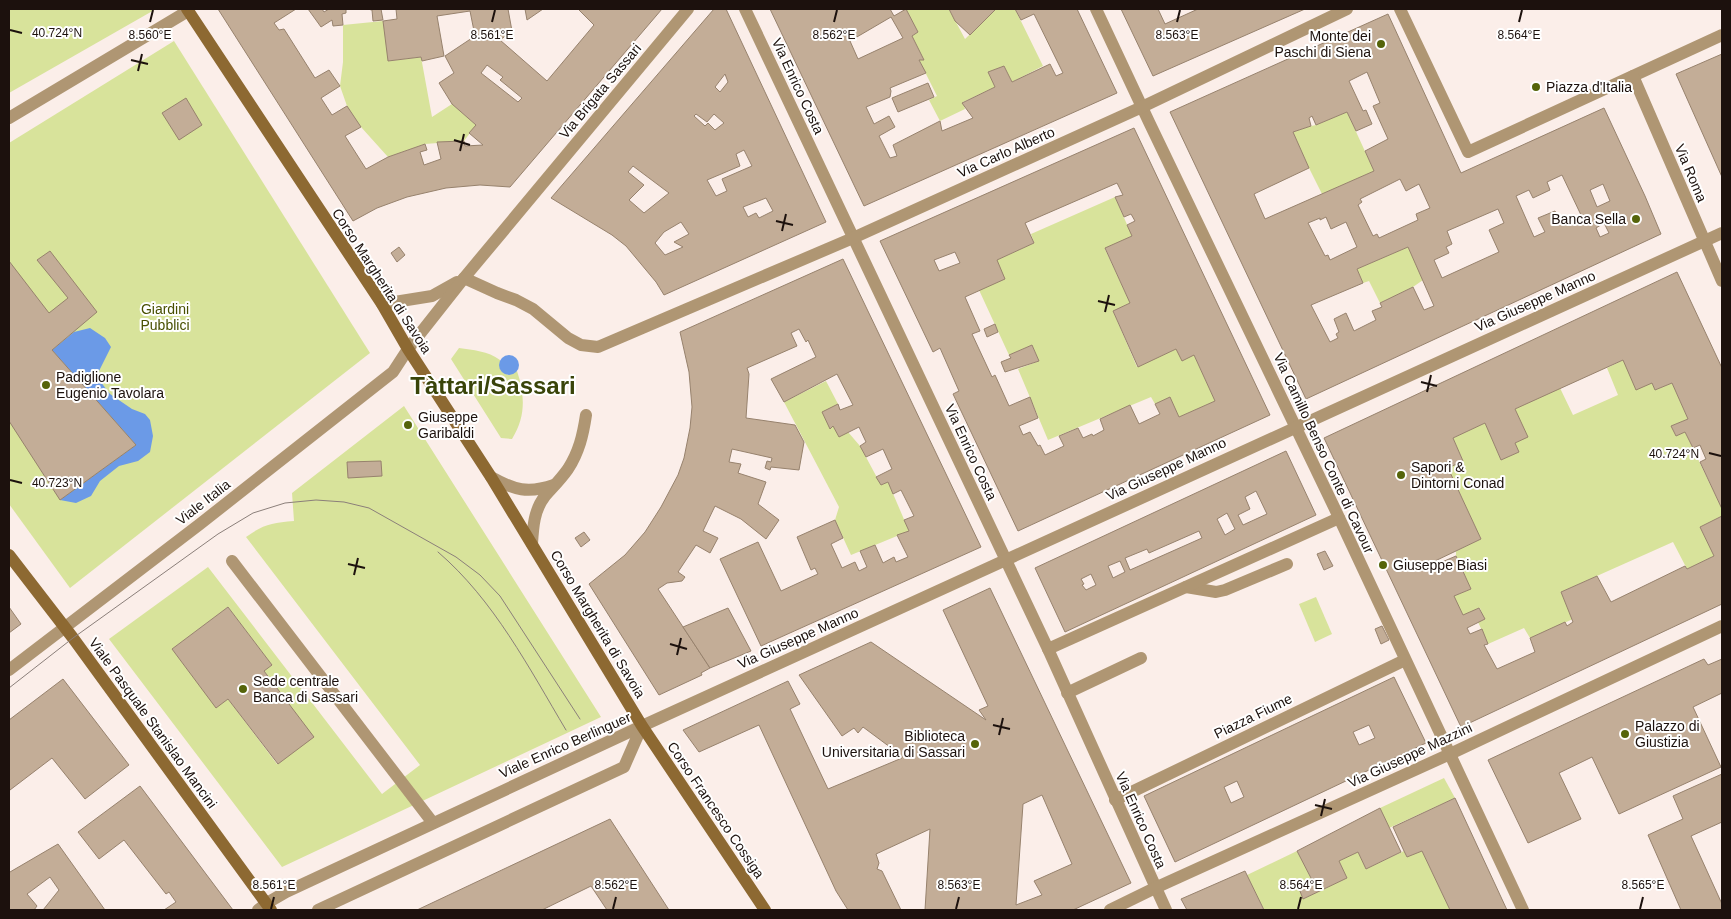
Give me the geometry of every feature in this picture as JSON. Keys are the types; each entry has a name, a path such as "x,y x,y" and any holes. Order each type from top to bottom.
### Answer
{"main road":[{"name":"Corso Margherita di Savoia","path":"187,10 382,304 408,349 491,477 642,726"},
{"name":"Viale Pasquale Stanislao Mancini","path":"9,555 64,627 265,908"},
{"name":"Corso Francesco Cossiga","path":"642,726 765,910"}],"street":[{"name":"Via Brigata Sassari","path":"464,278 688,9"},
{"name":"Via Enrico Costa","path":"745,9 1048,650 1166,910"},
{"name":"Via Camillo Benso Conte di Cavour","path":"1096,9 1296,426 1524,910"},
{"name":"Via Carlo Alberto","path":"464,278 533,309 568,338 581,345 598,348 853,238 1142,107 1348,9"},
{"path":"1400,9 1468,152 1722,35"},
{"path":"9,118 187,10"},
{"name":"Via Roma","path":"1633,76 1722,281"},
{"name":"Via Giuseppe Manno","path":"642,726 1722,233"},
{"path":"382,304 432,296 464,278"},
{"name":"Viale Italia","path":"9,670 200,524 392,372 464,278"},
{"path":"532,544 536,511 567,470 577,453 583,436 586,415"},
{"path":"491,477 506,485 522,489 539,490 556,484"},
{"path":"1048,650 1339,518"},
{"path":"232,561 433,823"},
{"path":"1186,587 1216,592 1226,590 1287,564"},
{"name":"Via Giuseppe Mazzini","path":"1110,910 1450,754 1722,626"},
{"path":"1067,693 1141,658"},
{"name":"Piazza Fiume","path":"1115,800 1405,660"},
{"name":"Viale Enrico Berlinguer","path":"265,908 286,892 642,726"},
{"name":"Viale Enrico Berlinguer","path":"318,910 624,768 642,726"}],"green space":[{"path":"9,9 156,9 9,93"},
{"path":"906,9 949,9 965,39 996,9 1015,9 1043,66 1012,82 1004,66 988,72 995,87 963,102 965,109 940,121 929,100 937,96 919,60 923,59 912,36 918,32"},
{"path":"383,21 389,61 421,57 432,117 452,104 476,125 464,141 425,144 388,157 361,127 347,106 340,86 343,62 343,25"},
{"name":"Giardini Pubblici","path":"174,41 370,353 70,588 9,504 9,143"},
{"path":"1347,112 1374,171 1322,194 1293,132"},
{"path":"1115,197 1132,236 1105,249 1130,303 1113,311 1137,367 1176,349 1194,355 1215,401 1179,417 1170,398 1155,404 1151,397 1048,440 1018,369 1039,361 1032,345 1009,355 979,290 997,260 1034,243 1031,234"},
{"path":"1408,247 1423,280 1380,303 1369,281 1363,283 1357,269"},
{"path":"459,348 480,351 495,357 500,360 500,369 508,375 517,371 522,389 523,406 517,431 512,439 501,438 451,359"},
{"path":"1623,360 1652,383 1655,390 1672,383 1688,419 1671,426 1676,436 1685,432 1722,509 1722,516 1700,527 1714,556 1687,569 1673,542 1561,592 1573,619 1530,638 1524,628 1488,644 1478,622 1484,619 1480,608 1463,615 1454,596 1471,589 1456,556 1456,551 1481,539 1448,468 1463,461 1453,438 1485,423 1501,460 1519,452 1515,443 1527,437 1515,409 1560,388 1573,415 1618,395 1607,368"},
{"path":"826,381 838,404 830,428 833,426 848,432 860,446 881,485 888,482 909,531 851,555 835,520 839,507 784,402"},
{"path":"404,406 601,717 282,867 109,639 208,567 382,794 420,765 246,537 268,525 294,521 292,493","holes":["228,607 272,665 264,671 313,737 277,764 228,699 216,707 172,649"]},
{"path":"1316,597 1332,634 1315,642 1299,604"},
{"path":"1444,778 1455,798 1389,828 1380,808"},
{"path":"1297,851 1312,880 1298,886 1303,899 1347,878 1339,861 1358,852 1366,869 1404,851 1407,857 1422,851 1450,910 1264,910 1247,875"}],"water":[{"path":"90,328 105,338 111,347 99,371 100,381 110,394 132,409 145,414 150,420 153,436 150,452 138,461 119,466 100,481 91,496 76,503 60,500 136,445 52,350 74,332"},
{"path":"509,355 516,358 519,365 516,372 509,375 502,372 499,365 502,358"}],"building":[{"path":"218,9 296,9 274,23 279,30 284,29 315,78 329,70 340,86 321,98 332,115 347,106 361,127 345,136 366,169 388,157 425,144 427,150 420,152 424,165 441,159 437,142 464,141 465,146 483,145 469,133 476,125 452,104 439,83 454,73 445,56 475,36 470,11 437,16 444,56 422,61 421,57 388,61 383,21 397,19 396,9 508,9 512,31 500,40 547,81 594,25 578,9 662,9 510,187 480,185 446,188 407,197 377,208 353,221","holes":["487,65 503,77 500,80 522,98 518,102 481,73"]},
{"path":"308,9 322,9 324,12 329,9 346,9 346,13 342,14 343,25 333,26 332,20 321,27"},
{"path":"367,9 381,9 383,20 373,21 372,10"},
{"path":"525,9 543,9 527,20"},
{"path":"714,9 726,9 826,222 664,295 656,282 626,246 612,235 551,198","holes":["725,74 728,82 720,92 715,87","696,114 707,122 714,114 724,123 715,130 708,123 705,126 694,116","744,150 752,166 722,179 727,191 716,196 707,180 740,166 736,154","633,166 669,193 644,213 629,200 644,185 628,172","766,198 773,211 759,218 756,213 748,217 743,207","681,222 689,234 674,242 683,247 665,255 655,243 664,232"]},
{"path":"770,9 890,9 894,16 906,9 918,32 912,36 924,60 919,60 926,73 890,88 890,97 866,107 874,124 889,116 895,127 879,136 890,158 897,156 893,145 940,121 942,131 973,118 962,103 995,87 988,72 1004,66 1012,82 1050,64 1056,76 1063,73 1034,14 1021,20 1015,9 1077,9 1117,93 864,206","holes":["891,17 903,38 858,59 850,41"]},
{"path":"949,9 996,9 970,35 955,21"},
{"path":"1121,9 1158,9 1165,24 1198,9 1305,9 1153,76"},
{"path":"1388,14 1461,173 1604,108 1661,234 1306,399 1170,112","holes":["1367,72 1380,103 1373,106 1388,139 1365,151 1374,171 1265,219 1254,194 1309,168 1293,132 1311,126 1309,118 1312,116 1316,125 1347,112 1356,131 1372,124 1366,110 1363,111 1349,81","1562,175 1581,215 1561,224 1555,211 1538,218 1545,232 1534,237 1516,196 1529,190 1533,198 1550,190 1547,182","1400,179 1406,191 1419,184 1430,208 1416,214 1418,220 1379,238 1377,234 1373,236 1358,205 1362,202 1360,199","1603,184 1610,201 1597,207 1590,190","1498,209 1504,223 1489,230 1499,252 1442,278 1434,260 1449,253 1446,247 1452,244 1447,231","1326,217 1331,229 1346,222 1357,247 1330,260 1328,255 1325,256 1308,223 1320,218 1320,220","1604,223 1609,233 1600,237 1596,228","1408,247 1434,306 1424,310 1413,287 1380,303 1382,307 1372,311 1376,320 1354,331 1346,313 1334,319 1339,332 1336,334 1338,338 1330,342 1311,305 1363,283 1357,269"]},
{"path":"1722,54 1722,177 1676,74"},
{"path":"928,83 934,97 898,112 892,98"},
{"path":"186,98 202,125 179,140 162,113"},
{"path":"1134,128 1270,415 1018,531 953,394 959,391 940,348 933,352 880,241","holes":["1117,183 1123,195 1115,197 1124,217 1131,214 1135,221 1127,225 1132,236 1105,248 1130,303 1113,311 1138,367 1176,349 1182,361 1194,355 1215,401 1179,417 1170,397 1155,404 1160,414 1139,424 1130,405 1100,419 1104,430 1093,436 1092,434 1083,438 1078,428 1059,436 1064,446 1045,455 1030,432 1023,435 1019,426 1038,418 1030,397 1009,406 995,375 992,377 972,334 980,331 965,297 1005,279 997,260 1034,243 1025,223","955,252 960,263 939,271 934,260"]},
{"path":"399,247 405,255 397,262 391,253"},
{"name":"Padiglione Eugenio Tavolara","path":"50,251 97,312 52,350 136,445 60,500 9,421 9,261 49,313 68,298 37,260"},
{"path":"843,259 981,547 761,646 720,559 758,542 781,591 818,574 815,568 811,570 797,537 835,520 843,538 831,544 842,568 855,562 859,571 867,567 860,551 875,545 883,563 894,557 896,562 908,557 897,535 909,531 904,520 914,516 901,490 893,494 888,482 881,485 876,477 892,469 883,449 866,457 860,446 866,442 859,427 839,437 833,426 830,429 822,412 838,404 840,410 853,405 837,374 784,402 771,379 816,357 808,340 806,342 799,329 791,333 797,346 747,368 749,374 746,418 795,425 804,442 799,470 771,467 770,470 765,468 767,461 771,462 772,458 732,449 729,462 741,464 738,473 766,482 758,504 779,520 766,539 741,519 715,506 703,531 718,538 710,553 696,545 678,572 685,577 682,581 667,583 658,589 710,668 701,673 702,675 659,695 589,584 625,555 645,532 678,475 684,458 692,407 689,372 680,332"},
{"path":"1677,272 1722,368 1722,509 1700,462 1706,459 1700,445 1693,448 1685,432 1676,436 1671,426 1688,419 1672,383 1655,390 1652,383 1636,390 1623,360 1515,409 1528,437 1515,443 1519,452 1501,460 1485,423 1453,438 1463,461 1448,468 1481,539 1435,561 1435,565 1456,556 1471,589 1454,596 1463,615 1479,608 1485,619 1467,628 1470,634 1482,629 1488,644 1484,645 1497,669 1535,652 1530,638 1565,622 1567,626 1573,622 1561,592 1597,576 1611,602 1685,566 1687,569 1714,556 1700,527 1722,516 1722,604 1461,727 1324,438"},
{"path":"995,324 998,332 987,337 984,329"},
{"path":"1032,345 1039,361 1005,372 1001,362 1011,358 1009,355"},
{"path":"1286,451 1316,515 1065,632 1035,568","holes":["1256,491 1267,514 1243,525 1238,515 1250,509 1245,497","1227,513 1235,529 1225,535 1217,519","1199,531 1202,538 1130,570 1125,558 1147,549 1149,553","1120,561 1125,572 1113,578 1108,566","1091,574 1096,585 1086,590 1082,585 1084,584 1081,579"]},
{"path":"381,461 382,476 348,478 347,462"},
{"path":"584,532 590,540 581,547 575,538"},
{"path":"1325,551 1333,566 1324,570 1317,554"},
{"name":"Biblioteca Universitaria di Sassari","path":"990,588 1131,883 1073,910 925,910 930,829 876,854 879,863 877,869 882,871 901,910 848,910 836,891 759,725 699,752 683,730 788,681 800,704 790,709 828,789 902,758 902,756 863,727 858,733 854,728 842,736 799,675 871,642 986,720 979,710 988,706 943,610","holes":["1042,795 1072,864 1034,881 1042,895 1016,905 1023,804"]},
{"path":"9,607 21,624 9,633"},
{"path":"228,607 272,665 264,671 314,737 278,764 228,699 216,708 172,649"},
{"path":"728,608 751,651 710,668 683,627"},
{"path":"1382,626 1389,640 1381,644 1375,629"},
{"name":"Palazzo di Giustizia","path":"1704,659 1708,665 1722,659 1722,693 1693,707 1721,767 1619,814 1592,757 1559,773 1581,819 1528,843 1488,760"},
{"path":"1394,677 1426,743 1175,862 1144,796","holes":["1369,725 1375,738 1359,745 1353,732","1237,781 1244,797 1231,803 1224,787"]},
{"path":"63,679 129,765 85,799 52,758 10,790 9,720"},
{"path":"1722,774 1722,822 1691,836 1722,904 1722,910 1681,910 1648,835 1683,819 1673,796"},
{"path":"140,786 233,910 164,910 176,902 169,892 166,894 124,840 99,859 78,832"},
{"path":"1455,798 1507,910 1450,910 1422,851 1407,857 1404,851 1393,827"},
{"path":"1380,808 1401,852 1366,869 1358,852 1339,861 1347,878 1303,899 1298,886 1312,880 1297,851"},
{"path":"610,819 669,910 607,910 591,886 542,910 417,910"},
{"path":"58,844 105,910 43,910 59,890 50,877 27,894 37,906 34,910 9,910 9,871"},
{"path":"1245,871 1264,910 1187,910 1181,899"}],"tram line":[{"path":"9,688 73,638 218,534 253,513 285,503 316,500 344,502 369,508 456,557 480,575 500,596 580,719"},
{"path":"438,552 458,571 493,613 524,659 566,730"}],"place":[{"name":"Monte dei Paschi di Siena","path":"1381,44"},
{"name":"Piazza d'Italia","path":"1536,87"},
{"name":"Banca Sella","path":"1636,219"},
{"name":"Padiglione Eugenio Tavolara","path":"46,385"},
{"name":"Giuseppe Garibaldi","path":"408,425"},
{"name":"Sapori & Dintorni Conad","path":"1401,475"},
{"name":"Giuseppe Biasi","path":"1383,565"},
{"name":"Sede centrale Banca di Sassari","path":"243,689"},
{"name":"Palazzo di Giustizia","path":"1625,734"},
{"name":"Biblioteca Universitaria di Sassari","path":"975,744"}],"district":[{"name":"Tàttari/Sassari","path":"493,386"}]}
